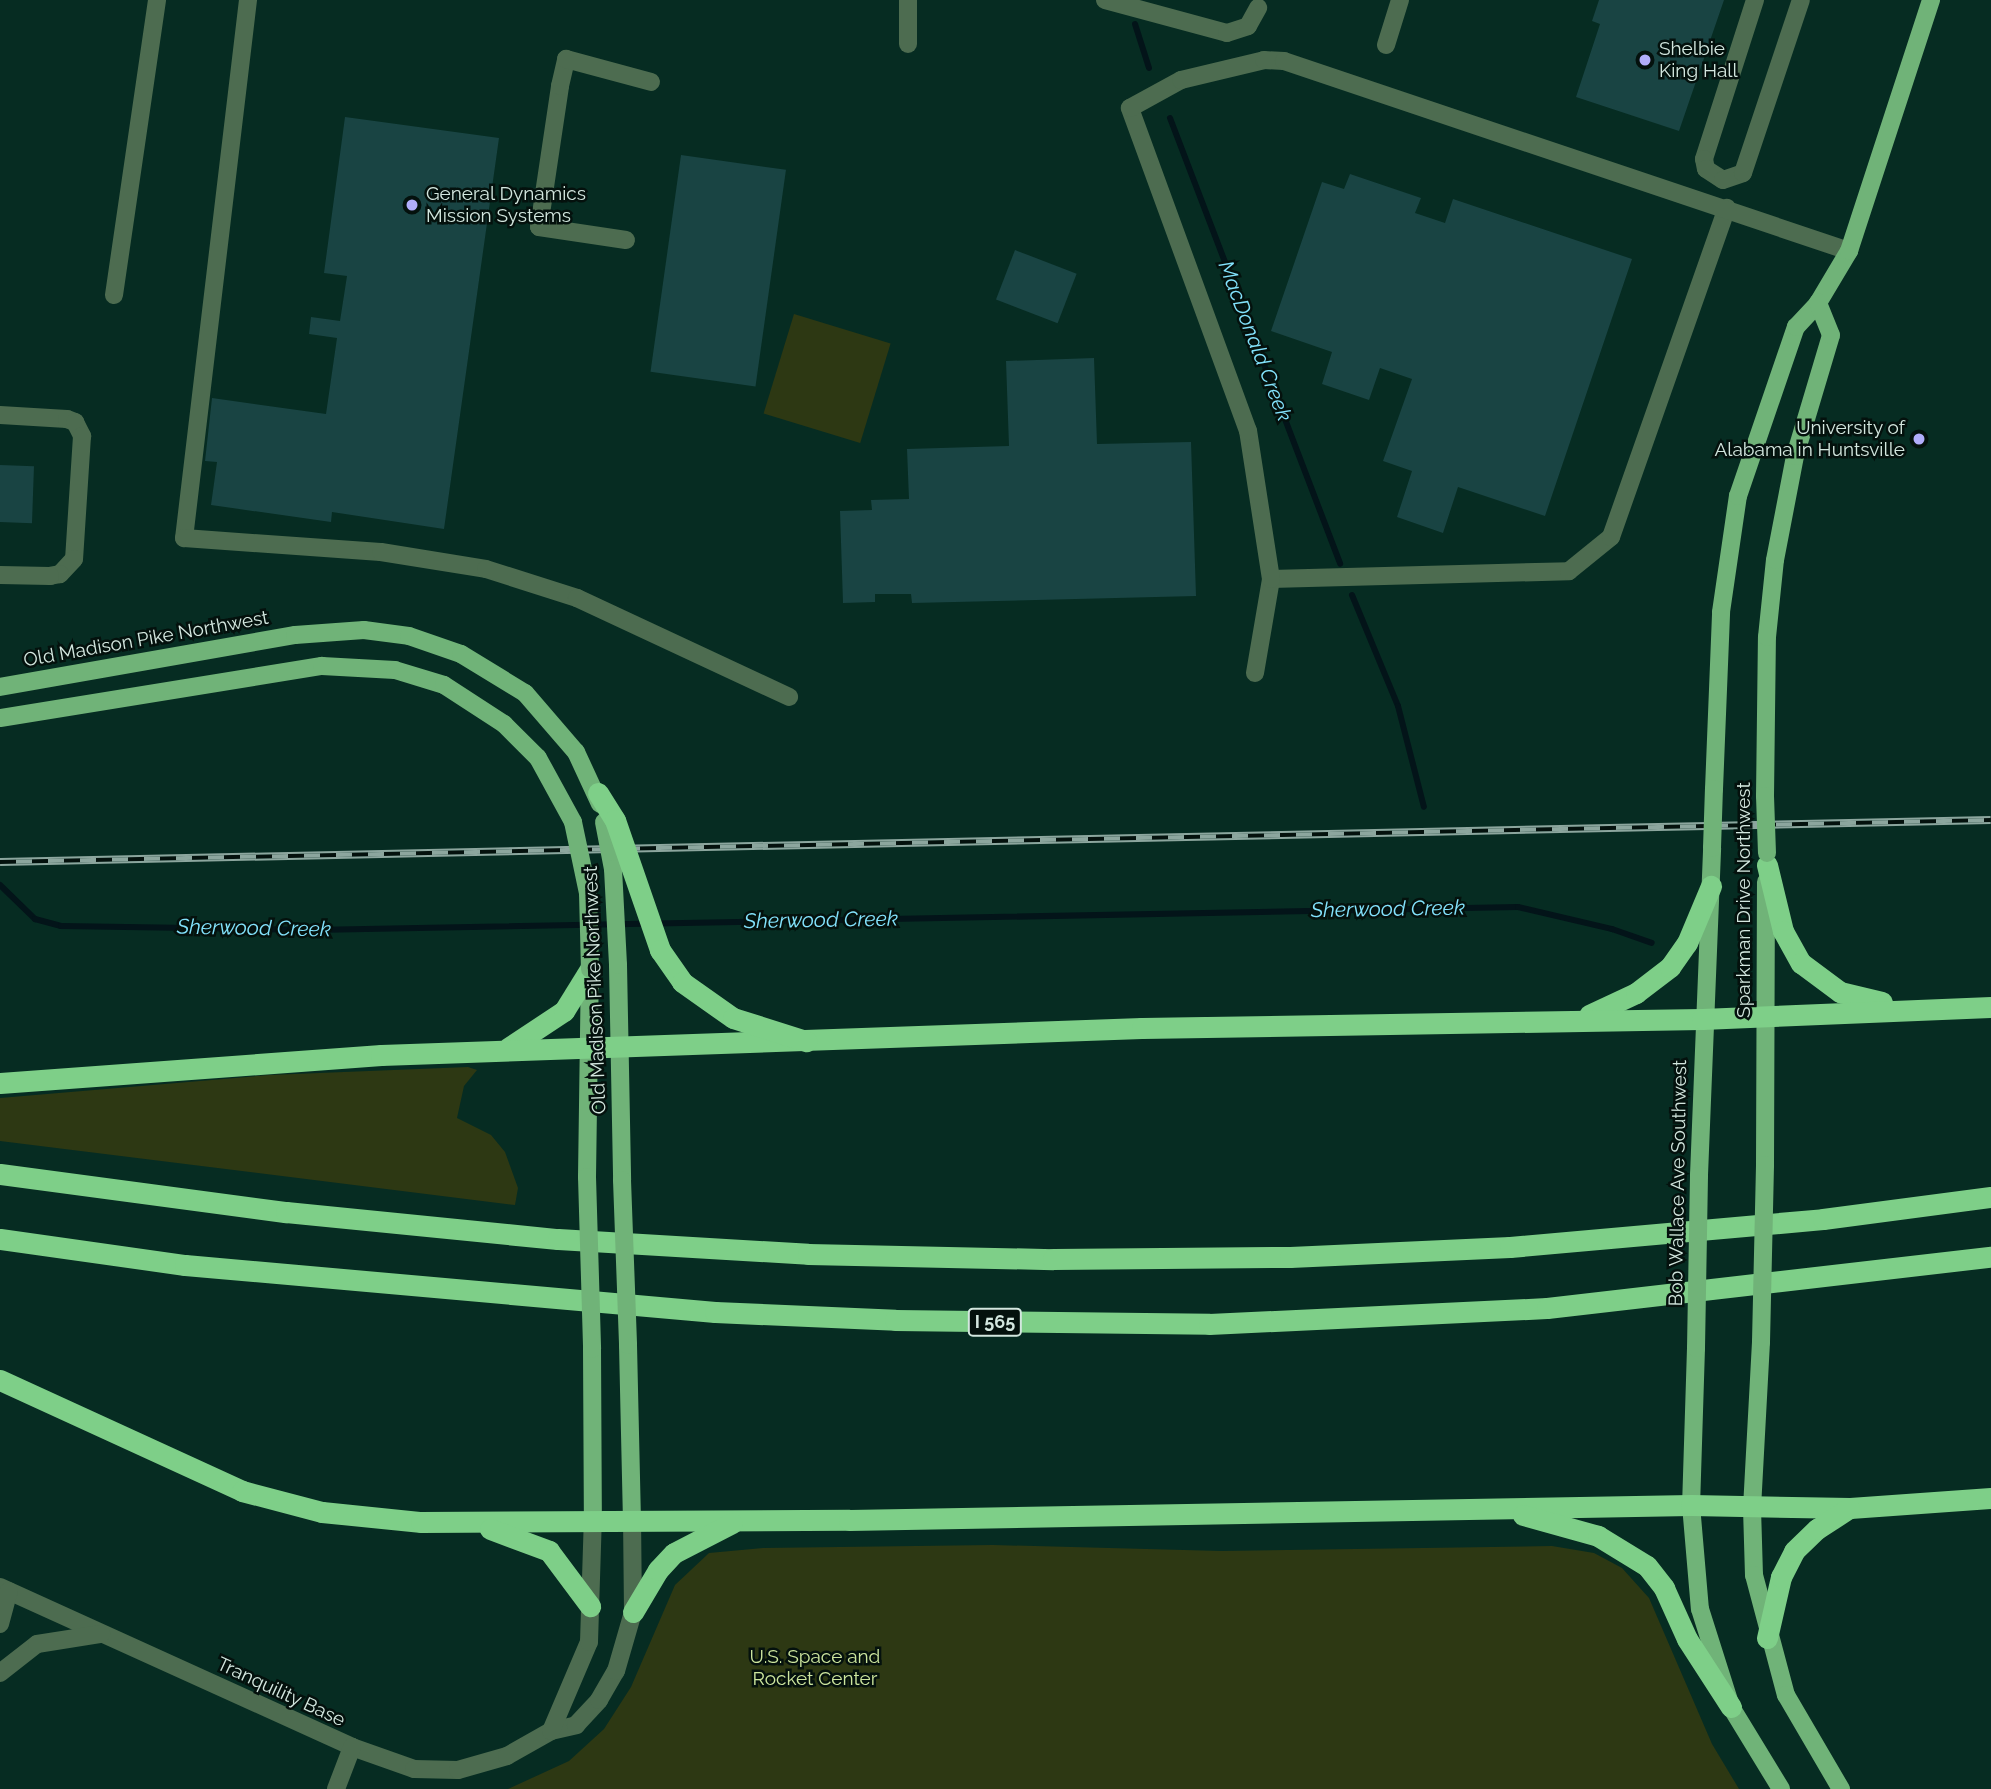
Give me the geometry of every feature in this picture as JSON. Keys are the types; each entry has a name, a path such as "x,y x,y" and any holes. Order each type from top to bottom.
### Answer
{"highway":[{"path":"598,793 615,821 660,950 682,982 733,1018 806,1041"},
{"path":"1767,859 1783,931 1792,951 1812,975 1863,999 1929,1009"},
{"path":"1582,1018 1636,993 1670,967 1686,943 1711,886"},
{"path":"506,1050 564,1011 590,969"},
{"path":"0,1083 310,1058 506,1050 1582,1018 1702,1019 1765,1013 1991,1007"},
{"path":"0,1174 299,1214 558,1239 808,1254 1053,1259 1290,1257 1510,1247 1823,1219 1991,1197"},
{"name":"I 565","path":"0,1239 185,1265 715,1312 895,1320 1209,1324 1547,1308 1991,1257"},
{"path":"0,1380 242,1491 332,1513 472,1524 593,1518 743,1519 1692,1505 1850,1508 1991,1498"},
{"path":"1497,1508 1598,1536 1647,1566 1664,1588 1687,1639 1731,1707"},
{"path":"1767,1638 1781,1577 1794,1551 1817,1529 1850,1508"},
{"path":"633,1612 657,1570 674,1553 743,1519"},
{"path":"472,1524 549,1551 590,1606"}],"main road":[{"name":"Sparkman Drive Northwest","path":"1702,1019 1711,886 1721,612 1738,496 1796,327 1818,303 1849,251 1931,0"},
{"name":"Sparkman Drive Northwest","path":"1818,303 1831,335 1796,456 1775,560 1767,636 1765,1165 1761,1342 1752,1508 1754,1575 1767,1638 1800,1725 1841,1789"},
{"name":"Old Madison Pike Northwest","path":"0,687 295,635 364,630 409,636 461,654 525,694 561,731 598,793 613,869 618,965 632,1519"},
{"name":"Old Madison Pike Northwest","path":"0,718 322,666 395,670 454,691 504,724 538,758 573,822 588,893 590,969 587,1177 593,1518"},
{"name":"Bob Wallace Ave Southwest","path":"1702,1019 1692,1505 1700,1609 1731,1707 1781,1789"}],"street":[{"path":"114,295 157,0"},
{"path":"248,0 184,538 381,552 486,569 577,598 789,697"},
{"path":"908,0 908,44"},
{"path":"1105,0 1227,33 1248,26 1258,8"},
{"path":"1386,45 1401,0"},
{"path":"1755,0 1704,159 1706,169 1723,180 1743,173 1801,0"},
{"path":"626,240 539,227 560,86 566,59 651,82"},
{"path":"1255,673 1271,579 1260,489 1235,387 1130,108 1181,80 1264,60 1284,61 1849,251"},
{"path":"1271,579 1569,571 1611,537 1727,208"},
{"path":"0,415 67,419 75,422 82,436 74,559 60,574 0,575"},
{"path":"551,1731 556,1712 582,1665 590,1606 593,1518"},
{"name":"Tranquility Base","path":"4,1589 352,1747 414,1769 458,1770 507,1756 551,1731 576,1725 598,1700 616,1671 633,1612 632,1519"},
{"path":"0,1624 4,1589"},
{"path":"0,1673 37,1644 103,1634"},
{"path":"336,1789 352,1747"}],"green space":[{"path":"794,314 891,344 860,443 764,413"},
{"path":"468,1067 477,1070 464,1086 457,1118 491,1135 505,1152 518,1188 515,1205 0,1141 0,1098 270,1075"},
{"name":"U.S. Space and Rocket Center","path":"993,1545 1221,1551 1552,1546 1594,1553 1622,1568 1649,1598 1712,1744 1739,1789 508,1789 569,1761 604,1729 631,1687 675,1585 709,1553 763,1548"}],"building":[{"name":"Shelbie King Hall","path":"1599,0 1724,0 1679,131 1576,97 1600,24 1592,21"},
{"path":"345,117 499,138 444,529 332,512 331,522 211,505 217,462 205,461 212,398 326,414 337,338 309,334 311,317 340,321 347,276 324,273"},
{"path":"681,155 786,170 755,387 651,372"},
{"path":"1350,174 1421,198 1415,213 1445,223 1453,199 1632,259 1545,516 1458,487 1443,533 1397,517 1412,471 1383,461 1412,379 1380,368 1369,400 1322,384 1332,352 1271,331 1322,182 1344,189"},
{"path":"1015,250 1077,274 1058,323 996,299"},
{"path":"1094,358 1097,444 1191,442 1196,596 912,603 911,594 875,594 875,602 843,603 840,511 872,510 871,500 909,499 907,449 1009,446 1006,361"},
{"path":"0,465 34,466 32,523 0,522"}],"waterway":[{"path":"1135,24 1149,68"},
{"name":"MacDonald Creek","path":"1170,118 1340,564"},
{"name":"MacDonald Creek","path":"1352,595 1398,706 1424,807"},
{"name":"Sherwood Creek","path":"0,885 35,919 61,926 313,930 1518,907 1612,929 1652,943"}],"railway":[{"path":"0,862 1991,820"}],"place":[{"name":"Shelbie King Hall","path":"1645,60"},
{"name":"General Dynamics Mission Systems","path":"412,205"},
{"name":"University of Alabama in Huntsville","path":"1919,439"}]}
